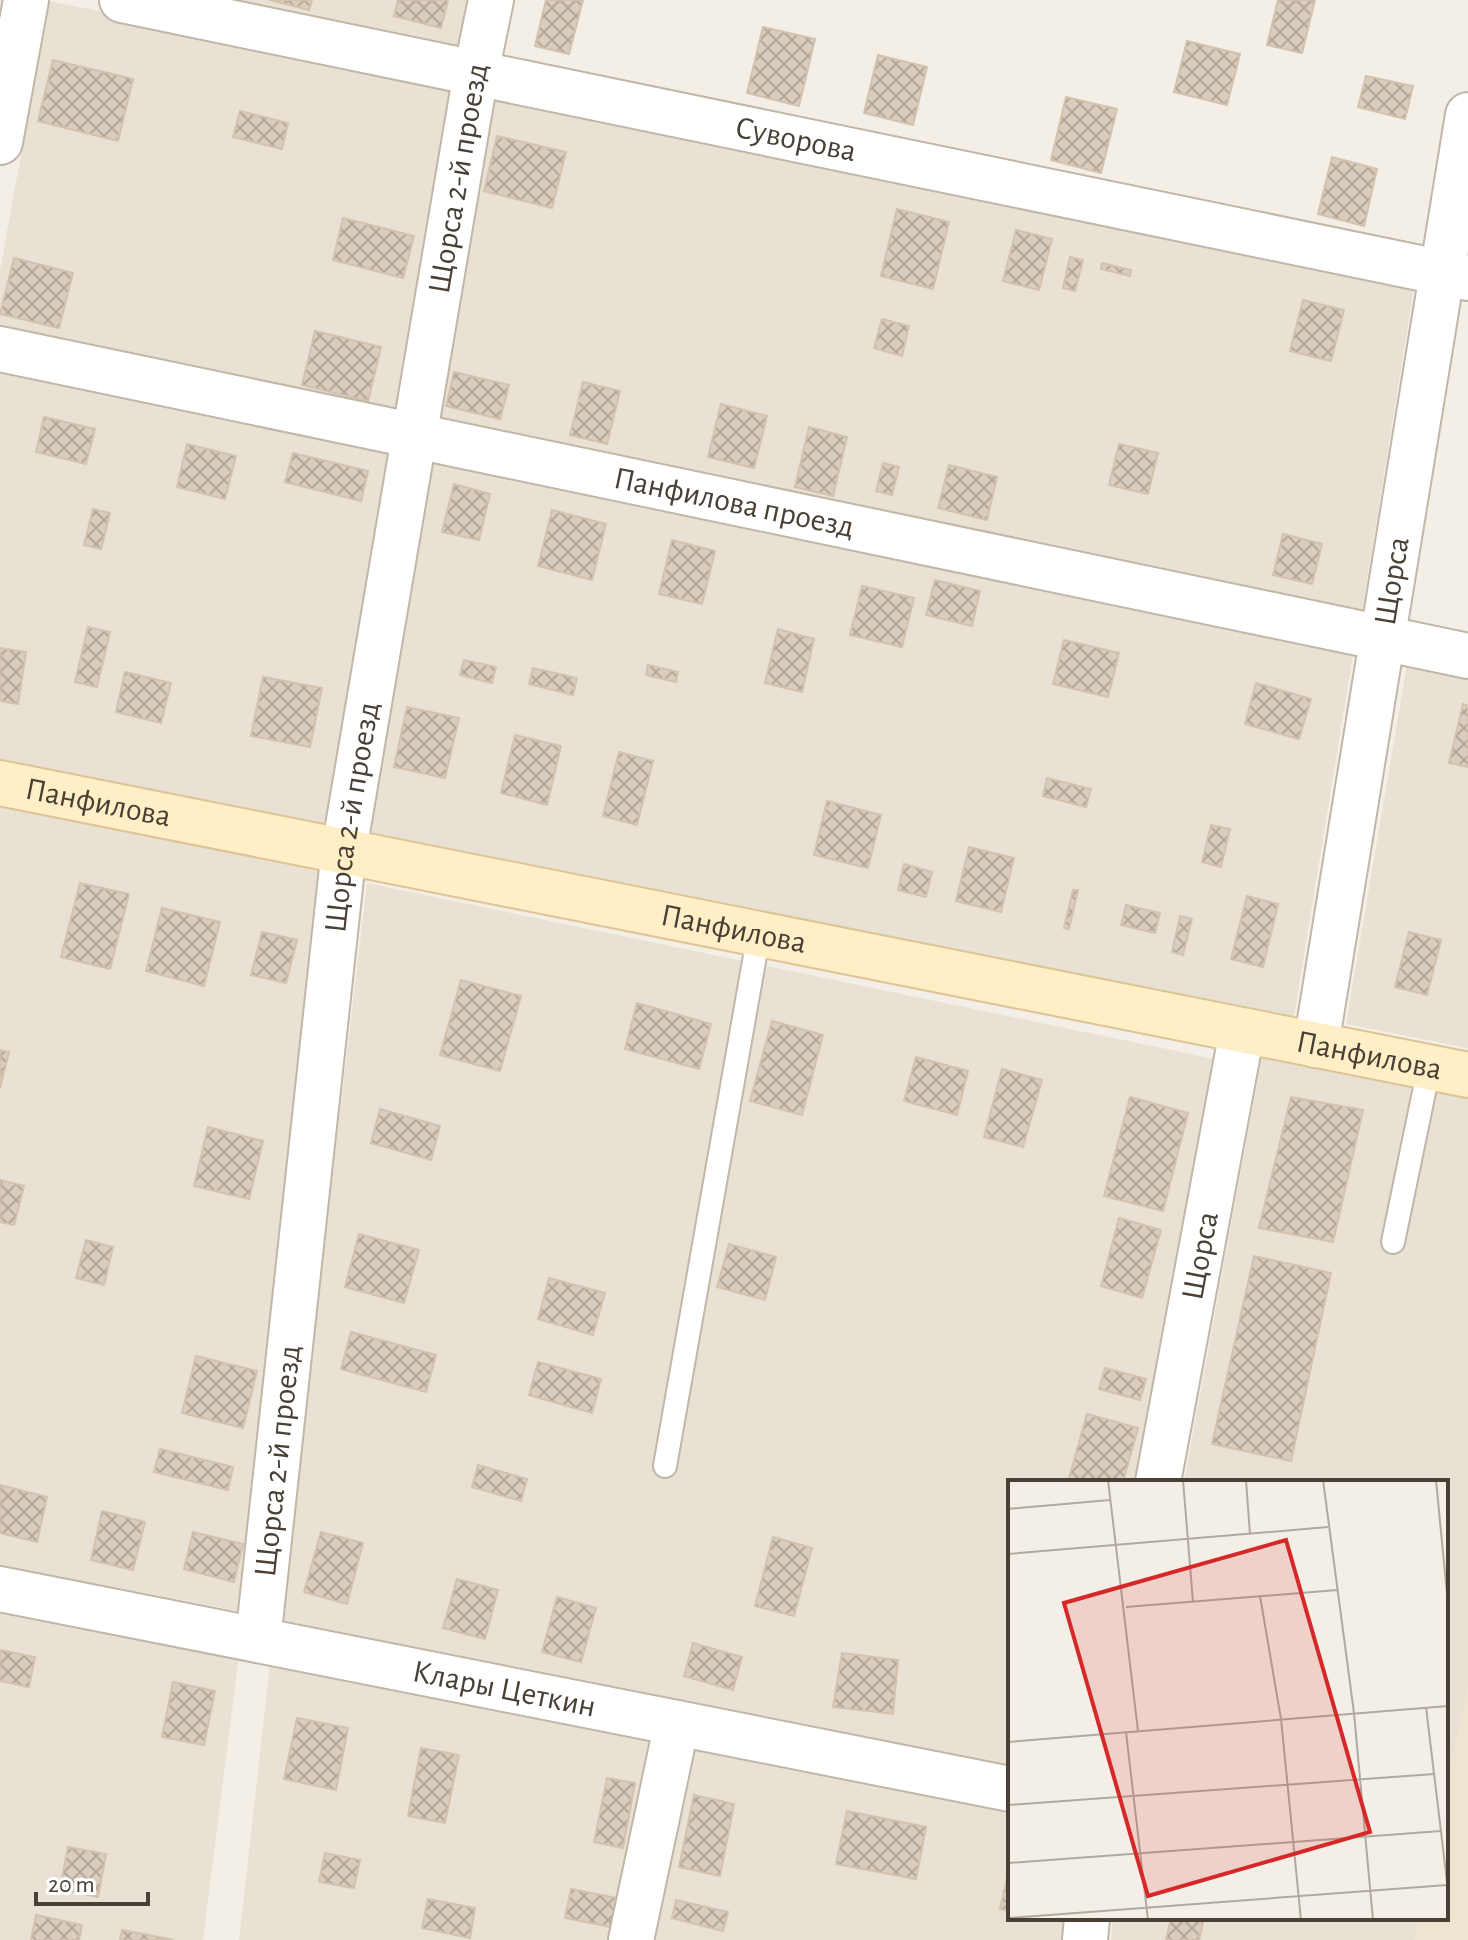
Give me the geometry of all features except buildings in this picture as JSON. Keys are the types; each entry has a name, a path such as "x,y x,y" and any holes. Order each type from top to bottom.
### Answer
{"street":[{"path":"0,142 26,0"},
{"name":"Суворова","path":"122,0 1455,276"},
{"name":"Щорса 2-й проезд","path":"258,1640 344,850 491,0"},
{"name":"Щорса","path":"1316,1045 1383,638 1455,276 1468,115"},
{"name":"Панфилова проезд","path":"0,349 1468,656"},
{"name":"Панфилова","path":"0,783 1449,1071"},
{"name":"Щорса","path":"1158,1480 1242,1031"},
{"name":"Клары Цеткин","path":"0,1589 1008,1789"},
{"path":"631,1940 677,1723"},
{"path":"1085,1940 1087,1920"}],"lane":[{"path":"665,1466 759,933"},
{"path":"1393,1242 1449,1071"}],"shaded area":[{"path":"202,0 473,0 462,53"},
{"path":"49,1 453,83 398,414 0,332 0,270"},
{"path":"492,99 1414,287 1361,618 437,419"},
{"path":"0,370 388,449 326,827 0,763"},
{"path":"434,459 1353,655 1294,1016 369,832"},
{"path":"1407,664 1468,676 1468,1048 1346,1024"},
{"path":"0,806 320,870 240,1611 0,1566"},
{"path":"367,883 1215,1059 1135,1480 1008,1480 1008,1771 280,1620"},
{"path":"1262,1056 1468,1097 1468,1686 1448,1781 1448,1480 1184,1480"},
{"path":"0,1607 239,1655 203,1940 0,1940"},
{"path":"270,1664 656,1740 617,1940 239,1940"},
{"path":"1468,1686 1468,1940 1415,1940 1419,1920 1448,1920 1448,1781"},
{"path":"691,1743 1008,1806 1008,1920 1067,1920 1065,1940 655,1940"},
{"path":"1113,1920 1419,1920 1415,1940 1111,1940"}]}
